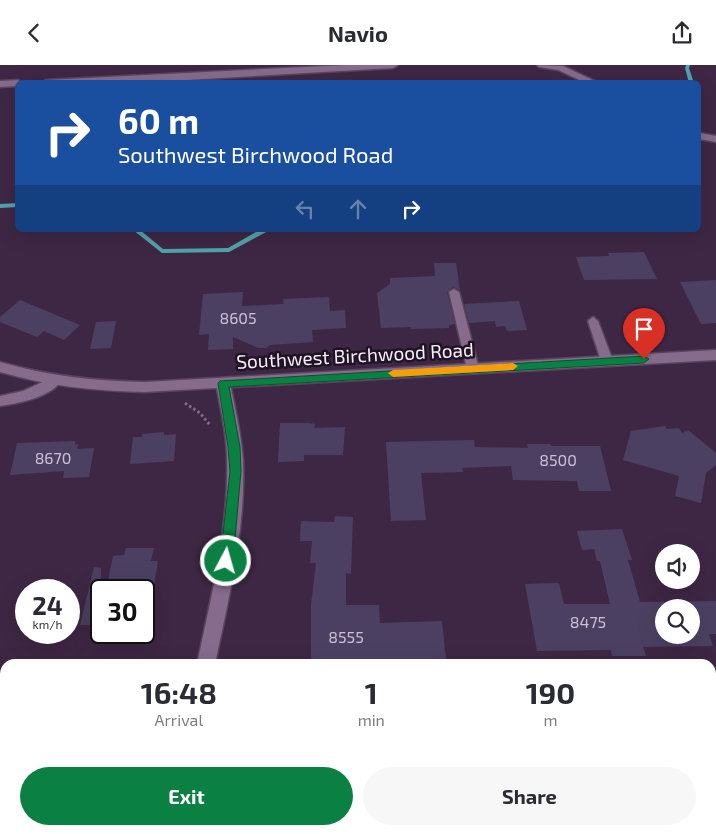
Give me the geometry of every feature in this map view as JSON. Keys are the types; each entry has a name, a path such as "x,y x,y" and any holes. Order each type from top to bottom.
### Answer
{"street":[{"path":"121,80 220,69 393,65"},
{"path":"542,65 560,68 588,80"},
{"path":"0,84 15,83"},
{"path":"701,136 716,139"},
{"name":"Southwest Birchwood Road","path":"0,367 53,381 120,387 223,383 716,355"},
{"path":"0,401 27,396 39,391 53,381"},
{"path":"207,659 226,561 235,471 234,447 223,383"}],"lane":[{"path":"454,292 473,369"},
{"path":"593,321 607,361"}],"path":[{"path":"183,385 181,401 200,413 211,426 216,436 234,447"}],"building":[{"path":"644,252 657,279 584,280 576,257 609,256 608,253"},
{"path":"434,263 456,263 460,290 453,287 447,292 455,324 449,325 449,328 381,328 377,293 390,284 390,278 435,276"},
{"path":"716,280 716,323 701,324 680,282"},
{"path":"243,292 242,306 284,304 283,299 329,297 330,311 345,310 346,328 312,330 313,342 270,345 266,348 258,348 233,337 233,349 208,350 209,334 199,335 203,294"},
{"path":"20,300 80,325 64,340 44,331 37,337 0,322 0,317"},
{"path":"519,301 527,330 507,331 505,326 496,327 495,321 469,323 464,304"},
{"path":"116,321 111,348 90,349 96,322"},
{"path":"280,423 309,423 315,424 314,428 345,427 343,455 304,455 304,461 278,462"},
{"path":"665,426 667,429 679,428 682,433 688,430 716,453 716,465 706,473 701,503 675,496 679,476 623,460 631,431"},
{"path":"164,432 164,435 176,434 174,461 130,464 133,437 142,437 142,434"},
{"path":"474,440 475,447 528,448 527,444 600,446 611,491 579,491 577,481 513,480 511,466 462,468 463,472 421,473 426,520 391,521 386,442"},
{"path":"75,441 75,444 78,444 77,449 94,448 89,477 63,478 64,471 10,475 17,443"},
{"path":"335,516 353,517 351,574 346,573 346,605 379,605 380,623 442,621 446,659 311,659 311,605 316,563 310,563 312,541 300,541 301,521 334,522"},
{"path":"622,529 632,560 628,560 640,602 655,602 655,644 700,644 700,601 716,601 716,634 709,634 713,646 643,647 646,656 612,656 611,650 537,651 525,584 559,583 564,604 610,604 600,561 597,561 594,549 582,550 577,531"},
{"path":"126,548 154,548 151,561 158,561 155,579 108,579 113,556 124,555"},
{"path":"94,567 101,568 101,579 91,579"},
{"path":"90,584 90,625 80,625"}],"waterway":[{"path":"688,65 687,68 691,80"},
{"path":"0,206 15,205"},
{"path":"138,232 162,251 229,250 261,232"}],"slow traffic":[{"path":"393,373 513,366"}],"route":[{"path":"226,561 235,471 234,447 223,383 644,359"}]}
